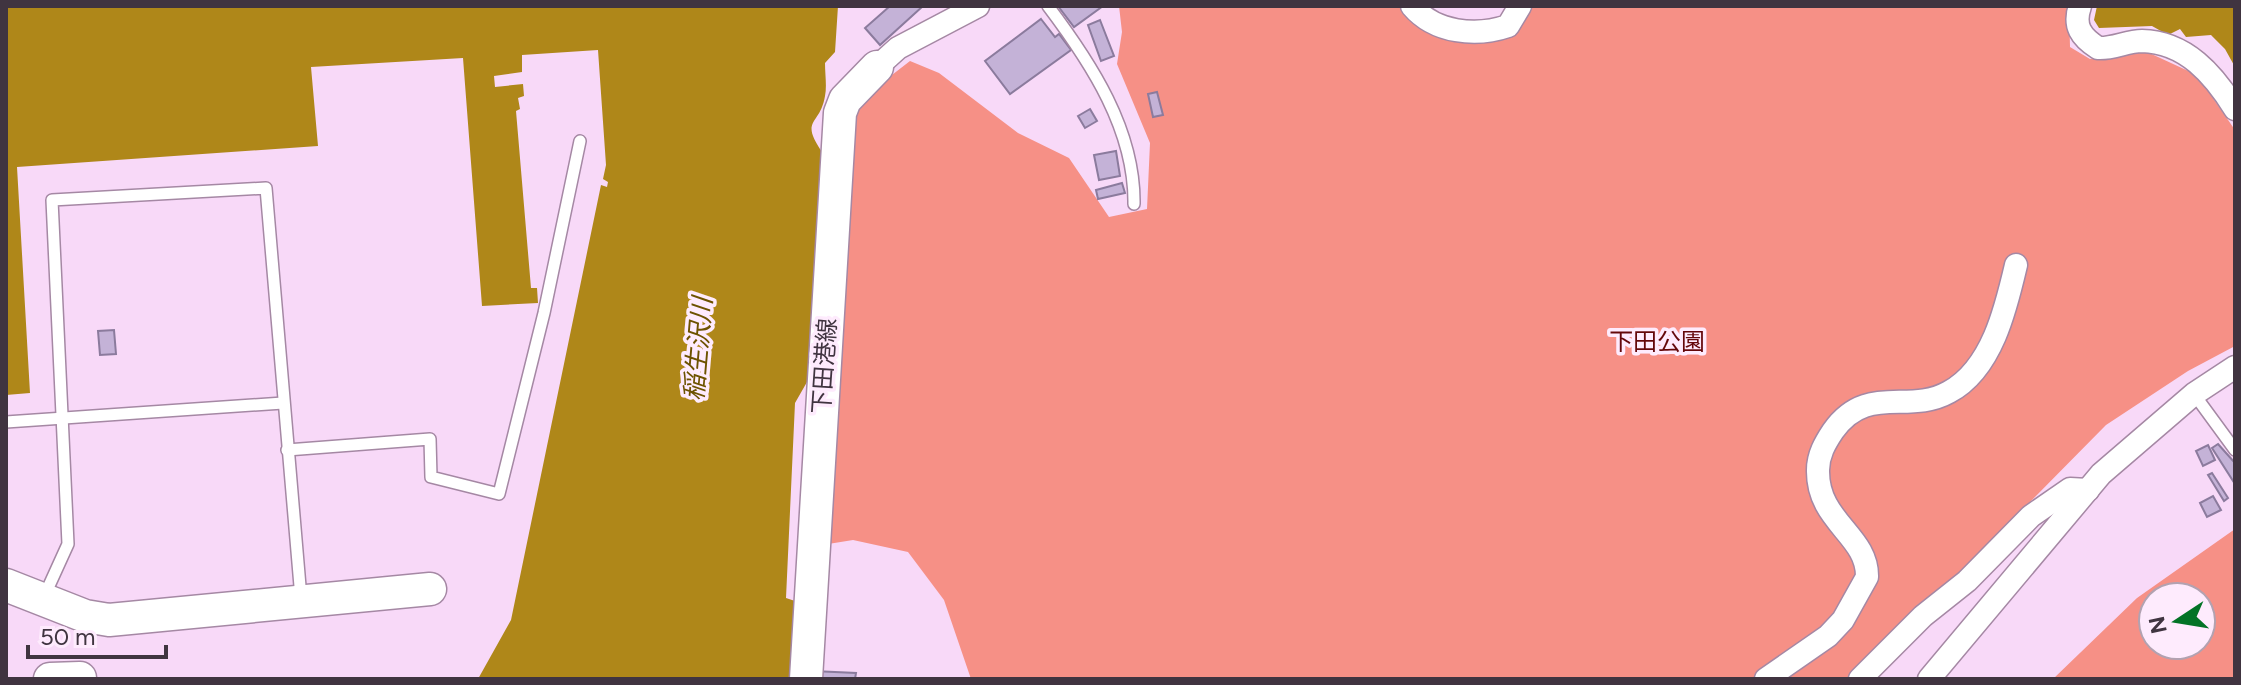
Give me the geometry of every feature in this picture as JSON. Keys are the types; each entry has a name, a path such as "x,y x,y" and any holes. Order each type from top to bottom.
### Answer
{"main road":[{"name":"下田港線","path":"806,679 840,113 845,100 877,67"},
{"path":"6,585 85,616 109,620 430,589"},
{"path":"50,679 80,678"}],"street":[{"path":"877,67 898,48 978,6"},
{"path":"1412,6 1438,26 1478,31 1508,26 1520,6"},
{"path":"2080,6 2076,17 2078,28 2085,39 2098,48 2142,41 2190,58 2203,64 2235,109"},
{"path":"1766,679 1828,636 1843,620 1867,577 1862,550 1826,510 1821,495 1818,471 1826,441 1842,418 1858,408 1877,401 1930,398 1951,392 1988,348 2005,312 2016,265"},
{"path":"1929,679 2088,490 2194,394 2235,367"},
{"path":"1860,679 1923,616 1967,581 2031,516 2070,489 2088,490"}],"lane":[{"path":"1048,6 1083,52 1113,112 1133,167 1134,204"},
{"path":"287,450 430,439 431,477 499,494 544,313 580,141"},
{"path":"43,599 68,544 52,200 266,188 301,602"},
{"path":"2194,394 2235,450"},
{"path":"6,422 283,403"}],"green space":[{"name":"下田公園","path":"1119,6 1401,6 1420,24 1438,34 1483,41 1522,6 2069,6 2070,47 2090,59 2145,51 2197,75 2235,130 2235,346 2188,371 2106,425 1965,568 1894,631 1854,679 971,679 944,600 908,552 853,540 822,545 848,109 910,61 939,73 1018,133 1069,158 1109,217 1147,209 1150,143 1117,64 1122,32"},
{"path":"2235,529 2235,679 2053,679 2137,598 2137,661 2217,661 2217,581 2161,581"}],"water":[{"name":"稲生沢川","path":"6,6 838,6 835,52 825,63 825,96 812,128 812,135 824,155 811,375 795,403 786,598 798,602 793,679 478,679 511,620 601,185 607,187 608,182 603,179 606,165 598,50 522,55 522,72 494,76 495,87 523,84 524,96 518,98 520,109 516,111 531,288 537,288 538,303 482,306 463,58 311,67 318,146 17,167 30,393 6,395"},
{"path":"2097,6 2235,6 2235,67 2225,49 2211,35 2186,37 2180,29 2168,35 2152,26 2099,28 2094,20"}],"building":[{"path":"890,6 923,6 880,45 865,28"},
{"path":"1058,6 1103,6 1074,27"},
{"path":"1041,19 1055,37 1059,34 1071,50 1010,94 985,61"},
{"path":"1100,20 1114,56 1101,61 1088,25"},
{"path":"1157,92 1163,115 1153,117 1148,94"},
{"path":"1090,109 1097,121 1085,128 1078,116"},
{"path":"1116,151 1120,176 1099,180 1094,155"},
{"path":"1122,183 1125,193 1098,199 1096,190"},
{"path":"114,330 116,354 100,355 98,331"},
{"path":"2218,444 2235,463 2235,484 2212,448"},
{"path":"2208,445 2215,460 2203,466 2196,451"},
{"path":"2212,473 2228,498 2224,501 2208,475"},
{"path":"2213,496 2221,510 2207,517 2200,503"},
{"path":"813,671 856,673 855,679 813,679"}]}
